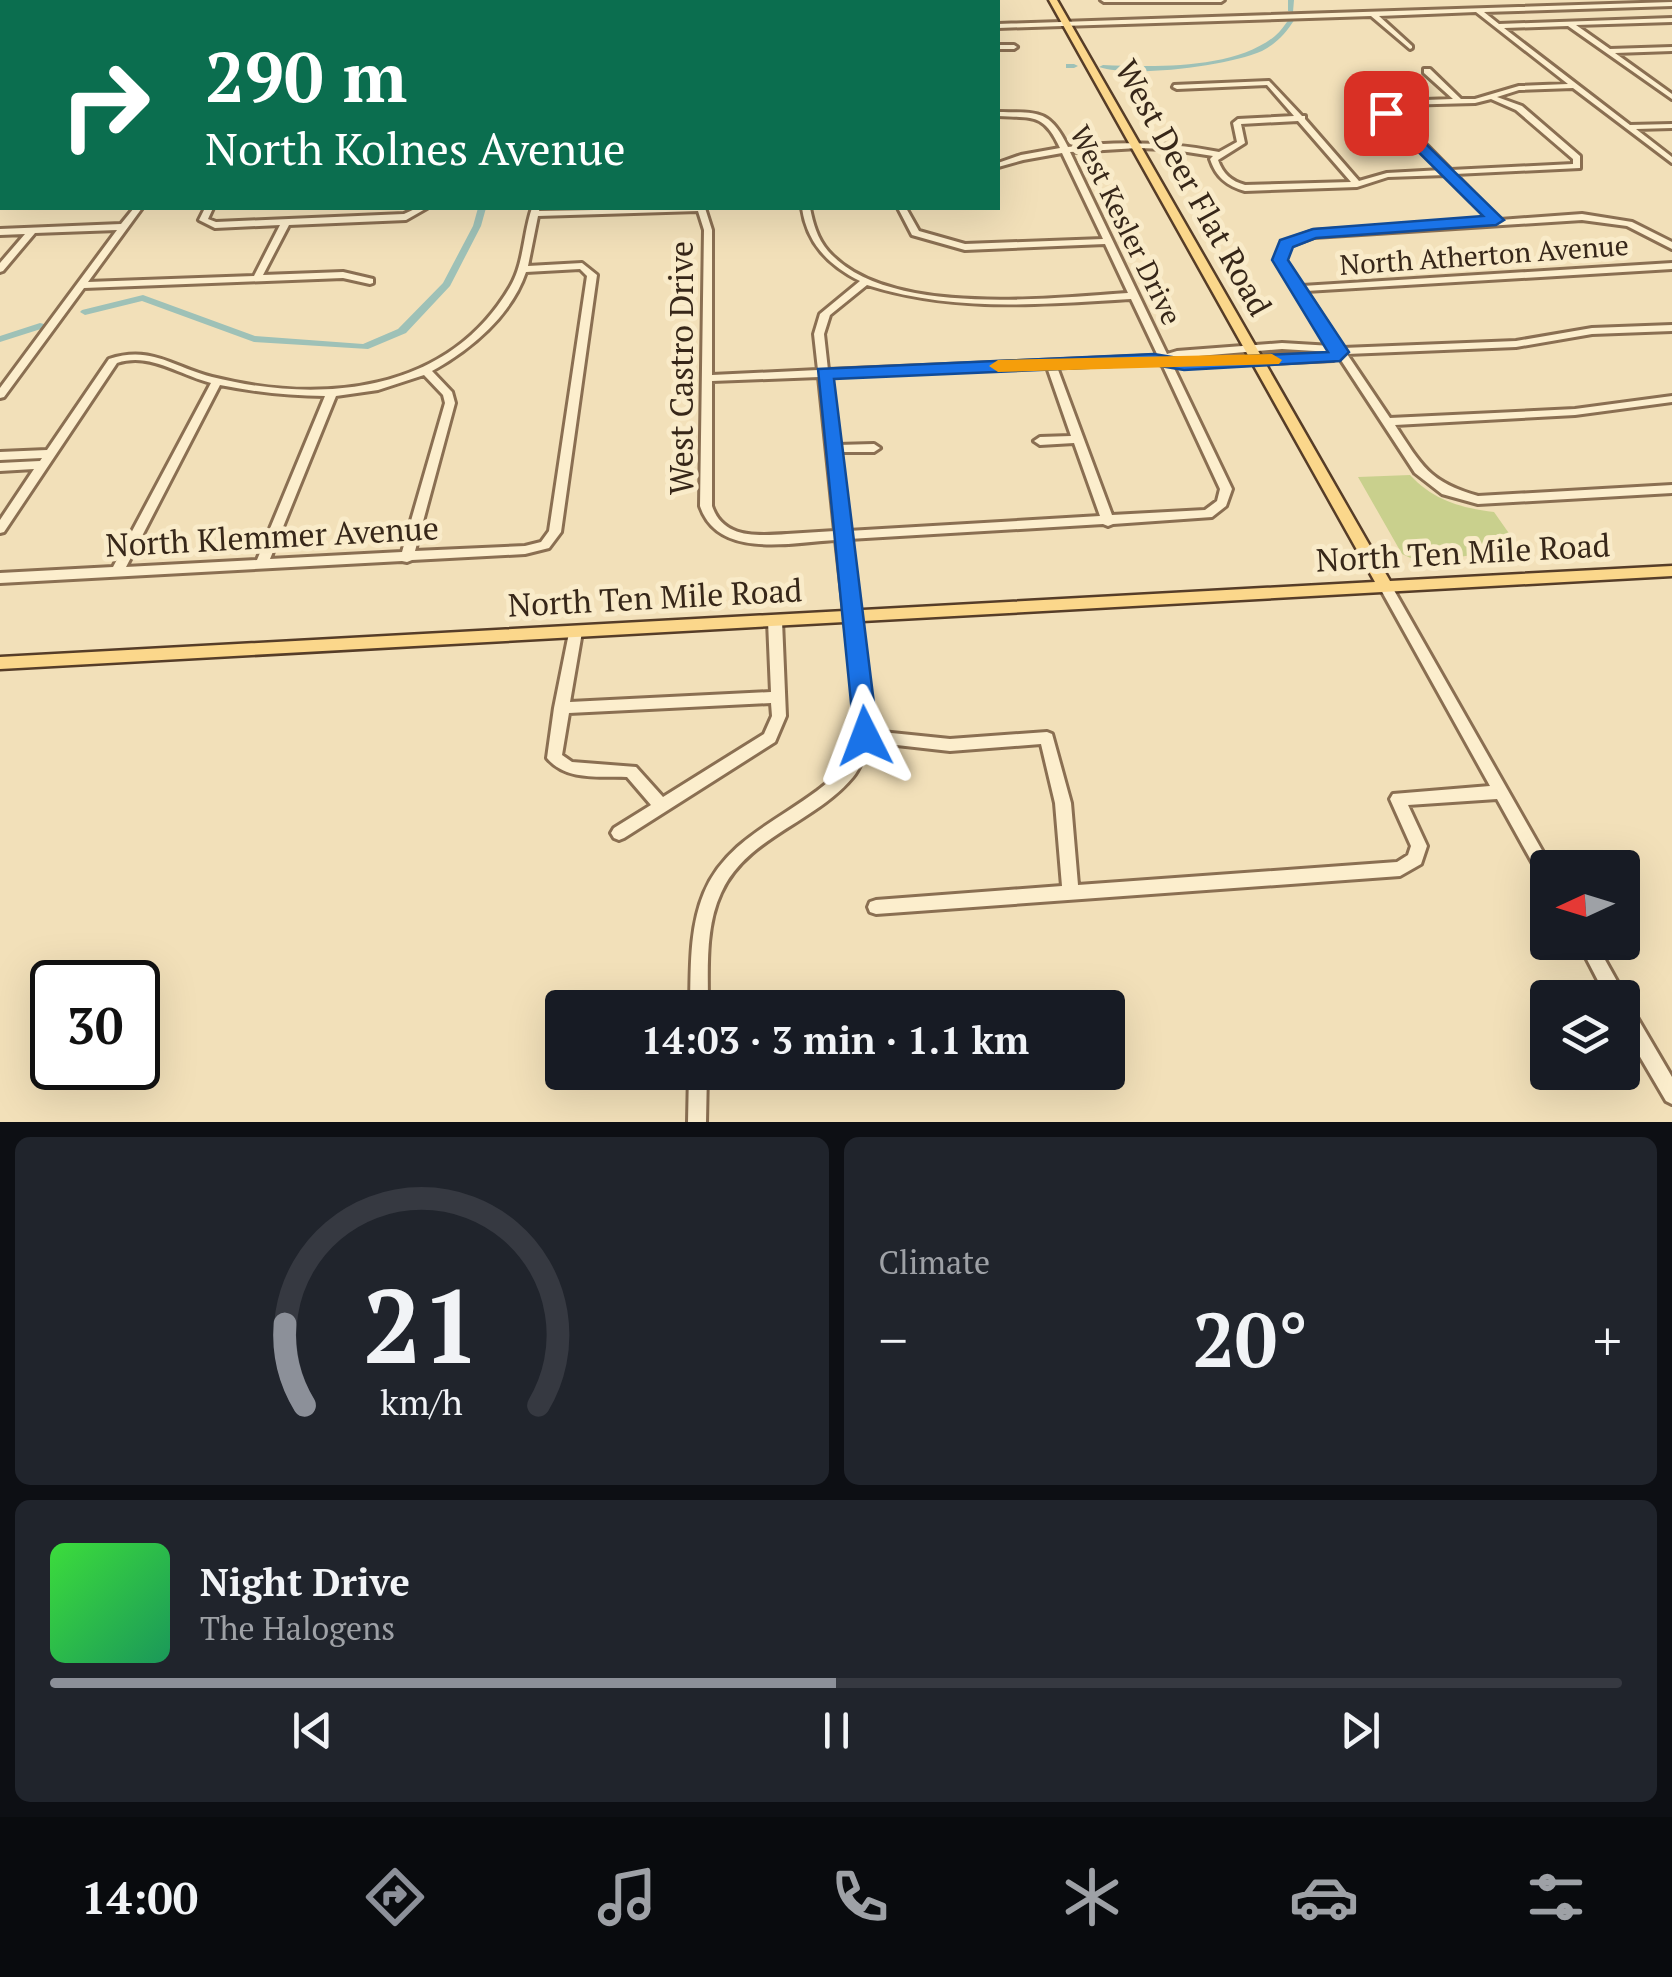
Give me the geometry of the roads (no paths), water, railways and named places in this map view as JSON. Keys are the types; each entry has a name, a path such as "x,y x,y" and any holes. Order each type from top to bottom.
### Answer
{"main road":[{"name":"West Deer Flat Road","path":"1053,0 1386,588"},
{"name":"North Ten Mile Road","path":"0,663 1672,571"}],"street":[{"path":"1105,1 1221,0"},
{"path":"1548,0 1559,8"},
{"path":"1173,1 1186,18"},
{"path":"1000,26 1672,4"},
{"path":"1477,10 1670,161"},
{"path":"1372,12 1410,47"},
{"path":"1497,26 1672,20"},
{"path":"1569,24 1672,97"},
{"path":"1000,47 1014,46"},
{"path":"1608,52 1672,49"},
{"path":"1428,71 1459,101"},
{"path":"1176,87 1266,82 1275,86 1357,184"},
{"path":"1655,85 1672,84"},
{"path":"1496,220 1386,113 1387,106 1494,98 1519,88 1574,86"},
{"path":"1302,118 1237,124 1241,143 1220,155 1215,164 1237,186 1357,184 1387,174 1577,166 1577,158 1520,108 1494,98"},
{"name":"West Kesler Drive","path":"1000,114 1044,118 1054,127 1226,489 1222,503 1208,514 1108,522"},
{"path":"1627,127 1672,126"},
{"path":"1000,164 1034,153 1135,148 1186,147 1220,155"},
{"path":"0,395 136,210"},
{"path":"208,210 204,223 286,222 419,211"},
{"path":"0,529 104,368 122,356 144,354 218,381 332,393 376,390 428,372 467,344 510,295 522,269 535,211 590,210"},
{"name":"West Castro Drive","path":"702,210 708,230 706,506 716,526 742,539 844,536"},
{"path":"806,210 811,236 822,251 866,281 912,296 962,302 1135,296"},
{"path":"903,210 909,226 926,239 965,246 1109,242"},
{"path":"1672,246 1629,224 1582,216 1313,234 1286,244 1280,260 1419,470 1446,491 1478,500 1672,488"},
{"path":"257,278 286,222"},
{"path":"0,232 124,226"},
{"path":"0,270 32,231"},
{"name":"North Atherton Avenue","path":"1298,289 1672,266"},
{"name":"North Klemmer Avenue","path":"0,578 407,558 545,545 555,532 592,275 587,268 522,269"},
{"path":"81,285 343,276 370,281"},
{"path":"699,990 700,943 714,888 754,841 833,788 852,768 865,736 820,327 825,314 866,281"},
{"path":"707,378 1165,359 1177,354 1254,356 1326,347 1340,352 1516,344 1592,331 1672,328"},
{"path":"844,536 1108,522 1052,364"},
{"path":"407,558 450,403 448,394 428,372"},
{"path":"116,572 218,381"},
{"path":"262,564 332,393"},
{"path":"1387,422 1576,412 1672,398"},
{"path":"1040,440 1078,439"},
{"path":"834,449 874,448"},
{"path":"0,456 44,460"},
{"path":"0,467 44,460"},
{"name":"West Deer Flat Road","path":"1386,588 1534,850"},
{"path":"619,833 770,738 777,728 775,621"},
{"path":"576,632 554,752 558,762 569,768 631,771 662,806"},
{"path":"561,708 778,697"},
{"path":"865,736 950,745 1047,738 1063,803 1070,891"},
{"path":"876,906 1400,868 1418,854 1417,837 1398,800 1501,792"},
{"path":"1640,1039 1672,1095"},
{"path":"697,1122 698,1090"}],"waterway":[{"path":"1291,0 1291,11"},
{"path":"1103,67 1178,67 1236,57 1280,36 1292,19"},
{"path":"1069,66 1074,66"},
{"path":"85,312 143,298 254,339 364,347 402,331 447,284 481,210"},
{"path":"0,339 40,326"}]}
